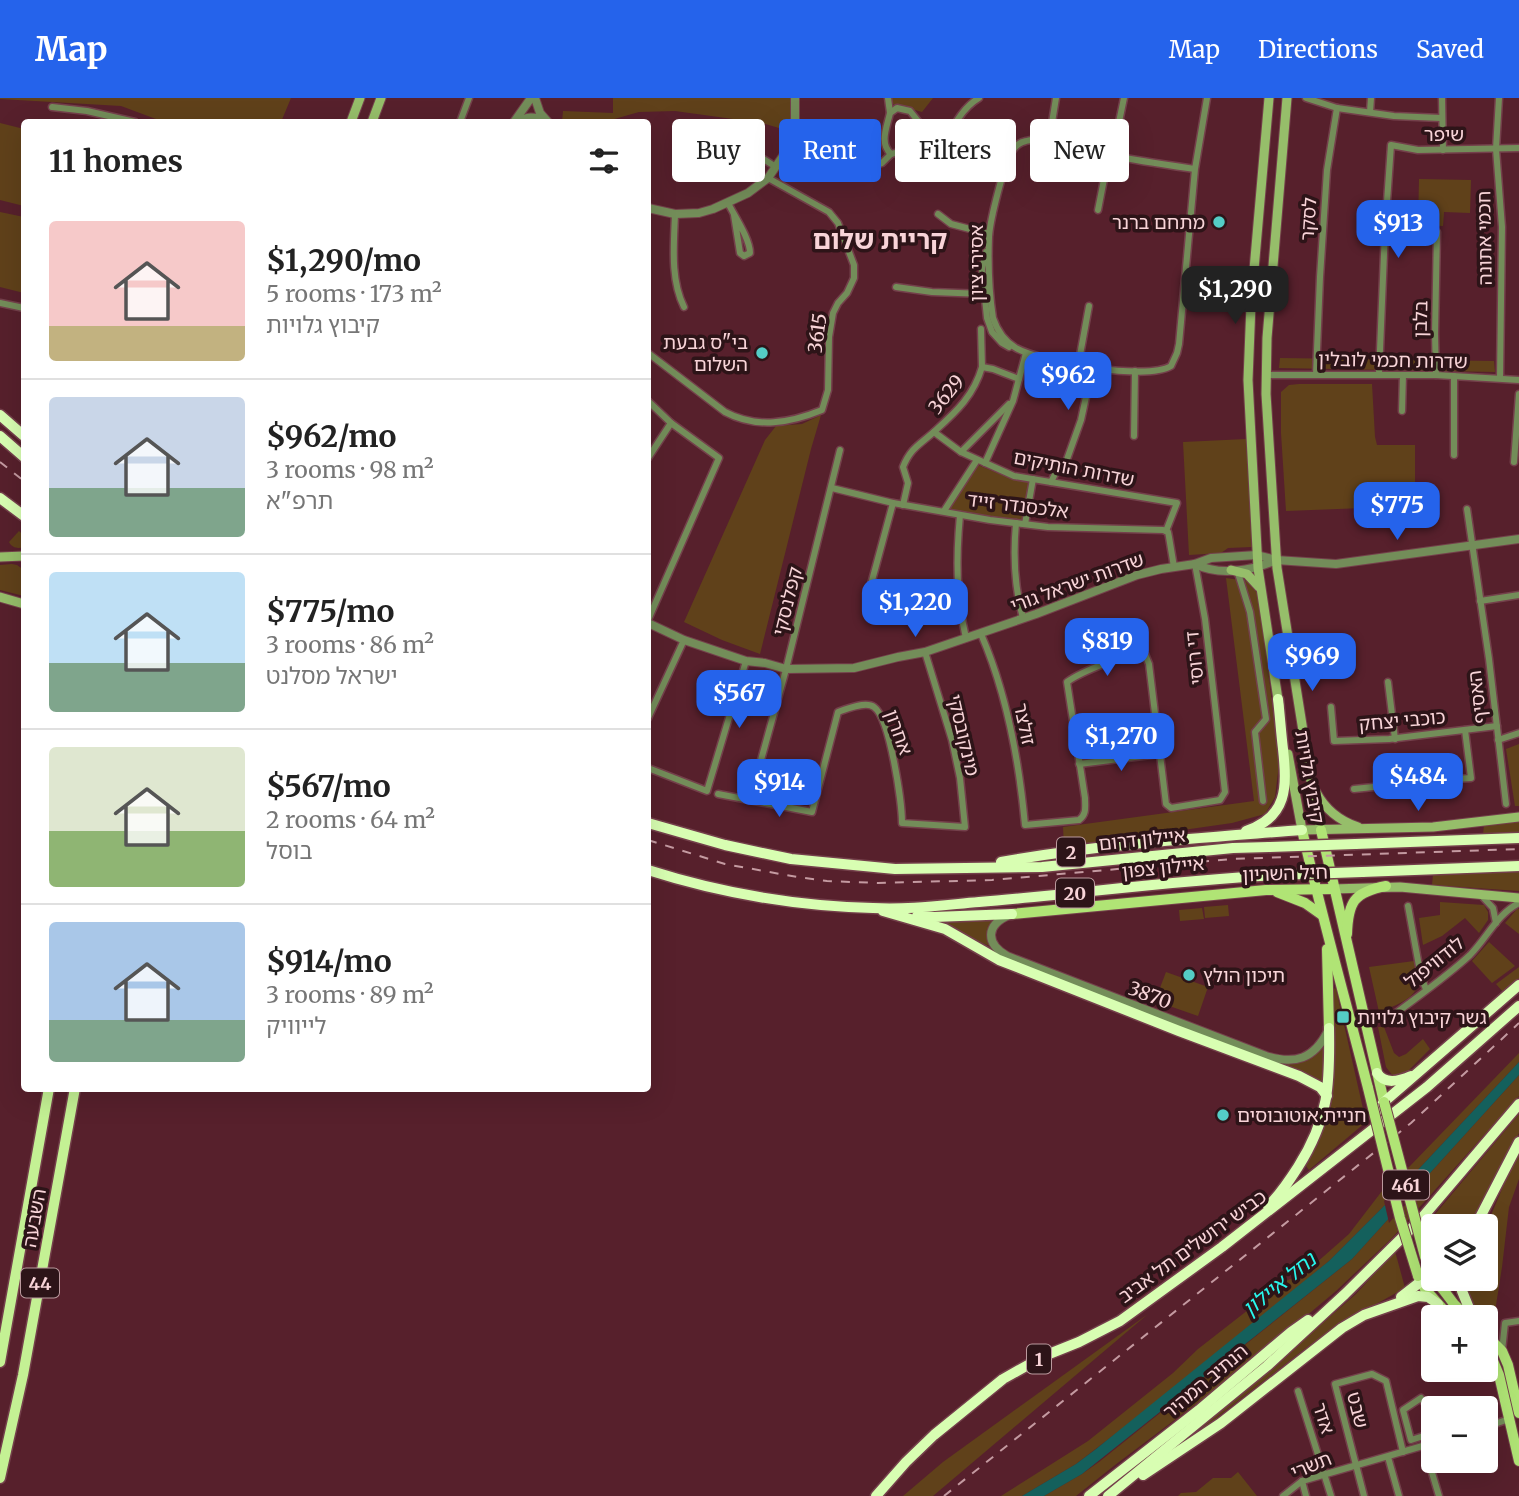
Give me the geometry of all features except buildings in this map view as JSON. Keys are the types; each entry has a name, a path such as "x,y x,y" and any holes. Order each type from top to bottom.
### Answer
{"highway":[{"path":"0,415 21,433"},
{"path":"0,436 21,454"},
{"path":"0,498 21,514"},
{"path":"1231,836 1263,825 1276,812 1282,799 1285,769 1278,699"},
{"name":"איילון דרום","path":"651,824 725,845 791,859 884,868 934,869 1042,867 1233,848 1519,838"},
{"name":"2","path":"971,867 1036,856 1301,830"},
{"name":"איילון צפון","path":"651,871 751,895 873,909 998,901 1232,877 1519,866"},
{"path":"873,909 902,915 934,917 1012,914"},
{"path":"873,909 945,929 999,960 1299,1076 1320,1087 1327,1096"},
{"path":"1374,1115 1387,1099 1519,985"},
{"name":"כביש ירושלים תל אביב","path":"876,1496 933,1435 1003,1379 1044,1356 1079,1342 1119,1321 1222,1247 1427,1087 1519,1006"},
{"path":"1222,1247 1273,1201 1309,1149 1323,1115 1327,1096 1329,1028"},
{"path":"1377,1073 1383,1079 1391,1081 1420,1072"},
{"name":"השבעה","path":"0,1362 48,1092"},
{"name":"השבעה","path":"0,1478 23,1375 74,1092"},
{"path":"1110,1496 1267,1366 1345,1294 1421,1219 1519,1104"},
{"path":"1483,1214 1519,1142"},
{"path":"1393,1303 1419,1279"},
{"name":"הנתיב המהיר","path":"1089,1496 1199,1410 1291,1332 1345,1294"},
{"path":"1110,1496 1222,1423 1342,1328 1364,1315 1418,1296 1428,1297 1438,1304"}],"main road":[{"path":"352,119 360,98"},
{"path":"373,119 381,98"},
{"name":"קיבוץ גלויות","path":"1269,98 1248,373 1258,568 1301,830 1400,1218 1419,1279"},
{"name":"קיבוץ גלויות","path":"1287,98 1266,374 1276,560 1311,781 1333,889 1380,1085 1387,1099 1421,1239"},
{"path":"0,557 21,556"},
{"path":"1234,570 1250,575 1262,592"},
{"path":"0,597 21,603"},
{"path":"1311,781 1320,800 1333,813 1349,824 1366,830"},
{"path":"1301,830 1433,827 1519,817"},
{"path":"1349,955 1348,924 1354,901 1363,892 1386,886"},
{"name":"חיל השריון","path":"1012,914 1266,890 1386,886 1519,898"},
{"path":"1266,890 1285,894 1322,915"},
{"path":"1327,934 1329,1028"},
{"name":"461","path":"1419,1279 1438,1304"},
{"name":"461","path":"1444,1291 1455,1305"},
{"path":"1498,1347 1516,1381 1519,1413"},
{"path":"1498,1373 1519,1461"}],"street":[{"path":"461,119 469,98"},
{"path":"533,98 545,119"},
{"path":"518,119 533,98"},
{"path":"795,98 795,119"},
{"path":"888,98 890,113 884,143 891,154"},
{"path":"959,119 972,102 979,98"},
{"path":"1053,119 1056,98"},
{"path":"1120,119 1124,98"},
{"path":"1195,169 1207,98"},
{"name":"שיפר","path":"1306,98 1337,108 1394,116 1441,118"},
{"path":"1370,112 1371,98"},
{"path":"1442,98 1443,150"},
{"name":"חכמי אתונה","path":"1499,98 1496,149 1502,227 1500,378"},
{"path":"52,107 88,111 122,119"},
{"path":"890,113 897,108 904,109 917,119"},
{"name":"לסקר","path":"1316,374 1327,170 1337,108"},
{"name":"שיפר","path":"1385,230 1391,145 1418,150 1519,148"},
{"path":"881,163 895,153"},
{"name":"אסירי ציון","path":"1001,182 989,237 993,318 1001,334 1026,353 1078,366 1092,369 1162,371 1171,366 1179,344 1195,169 1129,158"},
{"path":"765,161 776,167"},
{"path":"651,209 675,214 699,212 728,203 748,193 768,178 779,161"},
{"name":"3615","path":"651,355 725,412 740,419 792,421 822,410 828,390 829,337 833,313 854,278 854,265 838,223 829,212 768,178"},
{"path":"1098,210 1104,182"},
{"path":"728,203 734,215 750,247 748,255 740,253 734,215"},
{"path":"675,214 676,287 684,307"},
{"path":"938,214 951,224 989,237 982,269 986,312 990,328 1002,343 1015,347"},
{"path":"1379,374 1385,230"},
{"name":"בלבן","path":"1385,230 1437,232 1436,375"},
{"path":"896,287 932,292 984,294"},
{"path":"0,303 21,307"},
{"path":"1078,366 1089,306"},
{"path":"981,329 982,367"},
{"path":"985,463 1013,401 1026,353"},
{"name":"3629","path":"903,505 908,483 903,467 908,455 957,410 972,392 982,367 1020,379"},
{"path":"1066,462 1081,420 1092,369"},
{"path":"1134,436 1135,371"},
{"name":"שדרות חכמי לובלין","path":"1266,374 1436,375 1519,380"},
{"path":"1402,411 1403,375"},
{"path":"1454,376 1454,456"},
{"path":"1514,461 1519,394"},
{"path":"961,452 1013,401"},
{"path":"651,404 671,423 719,458 651,615"},
{"path":"651,453 671,423"},
{"name":"שדרות הותיקים","path":"934,432 961,452 1014,475 1177,503 1166,531"},
{"name":"קפלנסקי","path":"750,800 786,669 840,450"},
{"path":"944,511 977,460"},
{"path":"1051,482 1059,466"},
{"path":"1026,524 1033,479"},
{"name":"אלכסנדר זייד","path":"832,488 903,505 1016,523 1048,527 1166,531"},
{"path":"867,599 893,503"},
{"name":"האסיף","path":"1466,509 1506,804"},
{"path":"960,515 956,552 960,615 966,638"},
{"path":"1016,523 1014,570 1023,618"},
{"path":"1166,531 1170,537 1174,567"},
{"path":"1276,560 1336,564 1519,539"},
{"name":"שדרות ישראל גורי","path":"651,624 684,640 746,661 786,669 854,668 925,652 981,634 1137,575 1195,564 1211,558 1257,555 1276,560"},
{"name":"שדרות ישראל גורי","path":"1195,564 1206,569 1234,570 1258,568 1276,560"},
{"name":"די רוסי","path":"1160,754 1166,804 1171,808 1220,800 1225,792 1205,619 1195,564"},
{"path":"1234,570 1250,612 1266,719 1255,732 1263,801"},
{"path":"1480,601 1519,595"},
{"name":"זולצר","path":"981,634 998,678 1009,722 1026,824 1079,820 1083,817 1085,812 1079,764"},
{"path":"651,712 684,640"},
{"name":"מינקובסקי","path":"902,823 965,827 960,778 952,740 925,652"},
{"path":"1145,654 1149,664 1160,754 1079,764 1066,685 1068,680 1125,656 1145,654"},
{"path":"651,769 707,791 746,661"},
{"path":"1388,682 1395,739"},
{"name":"אחרון","path":"750,800 812,812 838,712 855,706 871,706 882,719 895,763 902,823"},
{"name":"כוכבי יצחק","path":"1331,707 1334,741 1395,739 1497,726"},
{"name":"כוכבי יצחק","path":"1354,789 1471,778 1465,730"},
{"path":"1498,740 1519,733"},
{"path":"718,794 750,800"},
{"path":"1479,894 1493,908 1496,923"},
{"name":"לודוויפול","path":"1387,1020 1470,955 1509,909 1519,903"},
{"path":"1408,906 1421,977 1426,989"},
{"name":"3870","path":"1012,914 998,921 991,936 994,946 1007,956 1266,1056 1279,1060 1301,1059 1318,1047 1329,1028"},
{"path":"1502,1351 1505,1323 1519,1321"},
{"name":"שבט","path":"1364,1496 1335,1384 1372,1374 1386,1381 1394,1411"},
{"name":"אדר","path":"1298,1391 1331,1496"},
{"path":"1404,1452 1394,1411 1403,1410 1421,1398"},
{"path":"1403,1410 1411,1440 1421,1437"},
{"path":"1498,1423 1509,1419"},
{"name":"תשרי","path":"1283,1496 1302,1481 1421,1447"},
{"path":"1388,1457 1399,1496"},
{"path":"1432,1473 1439,1496"},
{"path":"1302,1481 1306,1496"}],"shaded area":[{"path":"291,98 282,119 156,119 121,106 0,99"},
{"path":"613,98 791,98 791,119 779,119 779,128 765,124 765,119 733,119 675,111 639,112 614,119 562,119 563,111 613,113"},
{"path":"889,98 933,98 922,112 890,103"},
{"path":"0,123 21,128 21,205 0,200"},
{"path":"1419,179 1471,180 1470,213 1444,212 1443,226 1418,225"},
{"path":"0,212 21,216 21,292 0,287"},
{"path":"1280,358 1494,361 1495,372 1279,368"},
{"path":"1372,384 1377,445 1415,445 1415,506 1286,511 1281,392 1289,385"},
{"path":"821,415 760,654 684,622 765,440 776,426 802,424"},
{"path":"1246,439 1252,547 1189,555 1183,442"},
{"path":"978,465 1012,479 1030,481 1025,523 948,510"},
{"path":"19,531 21,533 21,547 12,546 9,542"},
{"path":"12,564 21,568 21,595 0,590 0,565"},
{"path":"1226,578 1247,581 1259,591 1279,764 1275,797 1265,814 1232,823 1064,847 1063,827 1254,801"},
{"path":"1519,744 1519,806 1515,806 1506,749"},
{"path":"1519,821 1519,832 1483,835 1484,825"},
{"path":"1519,872 1519,891 1432,885 1433,875"},
{"path":"1440,902 1484,905 1488,920 1479,933 1465,918 1442,936 1423,945 1419,918 1440,915"},
{"path":"1228,905 1229,916 1205,918 1204,907"},
{"path":"1202,908 1204,919 1180,921 1179,910"},
{"path":"1519,909 1519,934 1505,923"},
{"path":"997,918 988,938 990,946 967,936 946,922"},
{"path":"1489,942 1515,966 1492,983 1472,961"},
{"path":"1414,961 1417,985 1412,995 1379,1012 1369,967"},
{"path":"1519,967 1519,978 1503,992 1496,984"},
{"path":"1166,972 1208,987 1198,1016 1155,1001"},
{"path":"1331,987 1336,989 1366,1122 1309,1170 1306,1166 1321,1136 1331,1101"},
{"path":"1378,1027 1384,1027 1394,1053 1399,1057 1423,1039 1430,1049 1403,1076 1393,1076 1386,1067"},
{"path":"1327,1040 1326,1087 1307,1074 1271,1060 1297,1061 1309,1058"},
{"path":"1519,1053 1519,1062 1329,1261 1076,1464 1022,1496 1001,1496 1088,1441 1173,1373 1198,1349 1284,1282 1307,1271 1349,1234 1382,1191 1410,1166"},
{"path":"1519,1075 1519,1096 1392,1238 1336,1291 1254,1360 1076,1496 1044,1496 1099,1462 1352,1259"},
{"path":"1519,1114 1519,1133 1478,1214 1435,1214"},
{"path":"1519,1152 1519,1179 1509,1207 1502,1267 1496,1305 1471,1305 1467,1291 1498,1291 1498,1214 1491,1214"},
{"path":"1395,1251 1405,1288 1340,1324 1184,1443 1356,1294"},
{"path":"1148,1314 933,1496 903,1496 943,1462"},
{"path":"1238,1472 1257,1496 1178,1496 1181,1493 1196,1492 1213,1478 1231,1478"}],"water":[{"path":"1519,1062 1519,1075 1352,1259 1082,1474 1044,1496 1022,1496 1096,1449 1329,1261"}],"pier":[{"path":"1411,1172 1417,1192 1389,1223 1384,1201"}],"railway":[{"path":"0,462 21,479"},
{"path":"651,841 725,864 827,881 878,883 992,880 1232,859 1519,849"},
{"path":"944,1496 1411,1123 1519,1023"}],"place":[{"name":"מתחם ברנר","path":"1219,222"},
{"name":"בי\"ס גבעת השלום","path":"762,353"},
{"name":"תיכון הולץ","path":"1189,975"},
{"name":"גשר קיבוץ גלויות","path":"1343,1017"},
{"name":"חניית אוטובוסים","path":"1223,1115"}],"district":[{"name":"קריית שלום","path":"880,239"}],"water label":[{"name":"נחל איילון","path":"1279,1284"}]}
